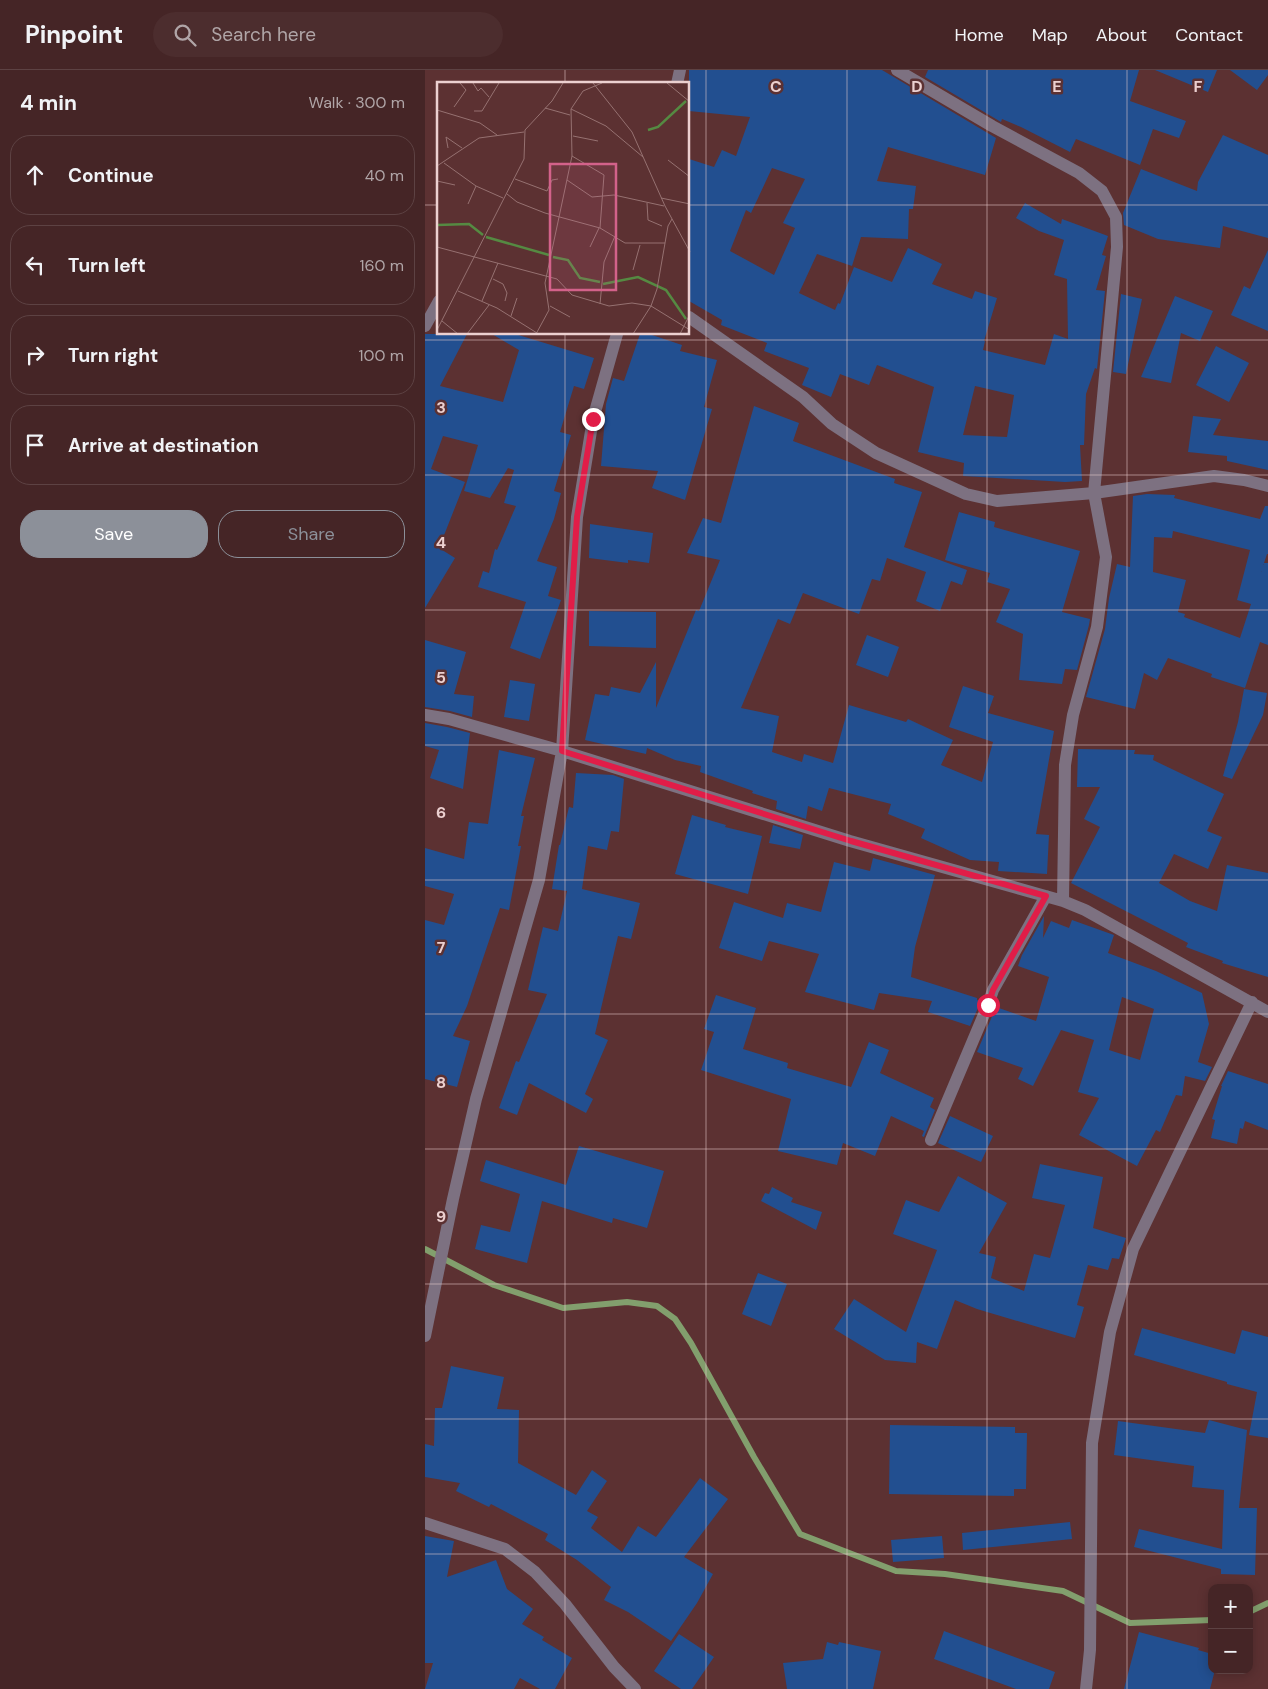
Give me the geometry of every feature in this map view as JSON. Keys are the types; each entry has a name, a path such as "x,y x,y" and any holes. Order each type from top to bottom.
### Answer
{"street":[{"path":"897,70 992,126 1079,173 1102,191 1116,217 1116,257 1094,494 1106,557 1097,627 1073,715 1065,765 1063,901"},
{"path":"425,326 437,305"},
{"path":"690,318 803,397 831,424 876,453 966,494 997,501 1094,494 1214,476 1245,480 1268,486"},
{"path":"426,1332 453,1198 476,1099 539,880 562,751 577,517 593,419 617,335"},
{"path":"425,714 562,751 851,841 1063,901 1085,910 1268,1012"},
{"path":"931,1140 993,990 1046,896"},
{"path":"1086,1689 1090,1650 1092,1443 1109,1332 1133,1249 1252,1002"},
{"path":"425,1523 505,1549 535,1572 565,1604 614,1667 635,1689"}],"building":[{"path":"689,70 882,70 996,138 985,175 888,147 877,181 916,186 913,209 909,209 908,239 861,237 852,266 817,254 799,293 835,310 838,303 840,304 854,267 892,282 908,248 942,264 932,284 972,299 975,291 997,298 983,350 1045,365 1054,334 1068,339 1067,279 1054,275 1064,240 1039,231 1016,218 1025,203 1061,224 1062,219 1108,236 1102,255 1106,256 1096,290 1105,291 1097,369 1095,368 1086,394 1084,445 1080,445 1082,481 1065,482 963,476 964,463 918,452 934,387 877,365 869,385 840,374 831,397 802,385 809,368 764,351 767,343 721,325 722,320 690,302 690,159 714,167 722,150 736,156 750,117 690,111","holes":["772,168 805,179 783,223 795,228 774,275 730,251 746,210 751,213","975,386 1014,395 1007,437 963,435"]},
{"path":"928,70 1139,70 1130,101 1186,121 1179,138 1153,129 1140,165 1076,139 1070,152 1021,127 1002,119 1001,122 925,77"},
{"path":"1155,70 1217,70 1208,92"},
{"path":"1230,70 1268,70 1268,75 1257,90"},
{"path":"1223,135 1268,155 1268,238 1223,226 1220,248 1158,239 1124,225 1123,213 1141,169 1197,191 1198,182"},
{"path":"1268,250 1268,331 1231,315 1244,286 1250,289"},
{"path":"1121,294 1142,299 1126,374 1113,372"},
{"path":"1175,296 1213,311 1200,341 1181,333 1171,383 1141,377"},
{"path":"425,334 466,335 440,386 503,402 519,350 494,335 518,335 594,358 584,389 574,386 560,432 571,435 554,491 561,493 554,519 537,561 557,567 548,596 561,600 540,659 510,648 526,602 478,587 483,571 489,573 495,549 497,550 516,506 504,503 514,470 508,468 490,498 464,491 478,445 443,436 431,469 465,482 439,548 455,558 425,608"},
{"path":"640,335 652,335 682,345 680,351 717,360 704,407 712,409 685,500 652,488 658,471 601,466 606,404 613,378 624,381"},
{"path":"1216,346 1249,363 1229,402 1196,385"},
{"path":"754,406 799,423 793,441 895,479 894,483 922,492 904,547 967,570 962,585 951,581 940,611 916,601 926,572 887,558 880,581 872,579 859,614 803,593 790,624 778,619 741,708 779,716 772,752 802,762 804,754 833,763 849,705 906,722 908,719 953,740 941,765 982,782 993,742 949,727 963,686 994,696 988,713 1054,731 1036,834 1049,835 1047,874 998,871 999,862 970,860 921,838 925,829 888,814 891,804 829,788 822,811 808,806 806,819 776,809 777,801 700,772 701,766 675,760 647,748 646,754 585,740 595,694 609,696 611,687 640,693 656,662 656,708 696,610 699,611 720,560 687,553 703,518 721,523"},
{"path":"1193,416 1221,419 1213,435 1268,441 1268,470 1227,461 1227,456 1188,452"},
{"path":"1147,494 1175,495 1174,498 1260,519 1265,506 1268,506 1268,554 1264,563 1268,563 1268,645 1260,642 1245,688 1211,677 1212,674 1168,658 1157,680 1144,673 1135,709 1086,697 1105,629 1109,598 1117,564 1130,567 1133,496","holes":["1173,531 1250,550 1237,600 1251,604 1240,638 1184,617 1185,614 1178,612 1186,580 1153,572 1154,537 1172,538"]},
{"path":"959,512 995,522 994,527 1080,551 1062,612 1090,619 1077,670 1065,669 1062,684 1019,680 1023,634 996,622 1010,589 987,582 990,573 945,560"},
{"path":"590,524 653,533 649,563 628,560 628,563 589,558"},
{"path":"589,611 656,612 656,648 589,646"},
{"path":"867,635 899,647 888,677 856,665"},
{"path":"425,640 466,652 454,694 474,696 472,717 425,707"},
{"path":"510,680 535,684 529,721 504,717"},
{"path":"1244,689 1267,693 1263,715 1232,779 1223,776 1238,722"},
{"path":"425,723 470,733 463,789 430,778 439,750 425,746"},
{"path":"1078,749 1135,750 1134,754 1154,755 1153,760 1224,794 1207,831 1222,837 1208,869 1174,854 1159,883 1190,901 1217,911 1227,865 1268,873 1268,977 1222,963 1223,961 1186,947 1188,943 1071,883 1100,827 1084,819 1100,787 1077,787"},
{"path":"499,750 535,758 521,816 524,816 518,846 521,846 509,910 500,908 467,1006 453,1036 470,1041 457,1087 425,1079 425,920 444,925 454,894 425,886 425,848 464,859 469,822 488,824"},
{"path":"576,773 613,775 624,779 619,832 611,831 607,850 588,846 582,889 640,903 631,939 618,936 595,1034 608,1040 585,1094 593,1099 586,1113 529,1083 517,1115 499,1108 516,1061 519,1062 547,994 528,990 543,927 558,931 567,891 552,889 559,845 569,807 573,808"},
{"path":"692,815 726,825 725,827 762,836 748,894 675,874"},
{"path":"773,825 803,835 800,849 769,843"},
{"path":"873,858 935,875 915,947 911,977 977,998 977,1000 981,1001 970,1026 928,1012 932,1001 879,993 874,1010 805,992 819,954 769,941 762,961 719,948 734,902 783,918 787,903 821,912 834,862 870,871"},
{"path":"1044,916 1043,938 1051,921 1069,928 1072,920 1114,935 1108,953 1156,971 1202,993 1209,1024 1198,1062 1212,1067 1205,1081 1185,1076 1182,1096 1176,1095 1160,1132 1156,1130 1137,1166 1079,1135 1099,1098 1078,1092 1094,1040 1061,1030 1033,1086 1018,1079 1023,1068 977,1052 996,1007 1036,1021 1049,977 1018,966 1022,955","holes":["1122,997 1154,1009 1140,1060 1109,1050"]},
{"path":"716,995 756,1008 743,1049 788,1063 787,1068 851,1087 869,1042 889,1050 880,1073 934,1098 930,1107 935,1110 924,1137 922,1136 924,1131 891,1116 875,1156 843,1143 837,1165 778,1151 791,1099 701,1070 714,1032 704,1029"},
{"path":"1228,1071 1268,1084 1268,1130 1245,1121 1243,1129 1240,1128 1237,1144 1211,1138 1215,1120 1212,1119 1221,1086"},
{"path":"950,1116 993,1136 981,1162 938,1143"},
{"path":"579,1146 664,1171 647,1228 613,1218 612,1223 542,1201 527,1263 475,1249 481,1225 510,1232 520,1194 480,1181 486,1160 566,1185"},
{"path":"1040,1164 1103,1177 1093,1228 1126,1238 1119,1259 1112,1258 1108,1270 1088,1265 1077,1305 1084,1307 1075,1338 977,1309 955,1300 937,1349 917,1342 916,1363 885,1360 834,1329 854,1299 906,1332 937,1250 893,1234 906,1200 939,1212 958,1176 1007,1203 979,1253 996,1257 991,1278 1024,1291 1034,1254 1050,1258 1065,1205 1032,1198"},
{"path":"772,1187 793,1198 791,1202 822,1212 816,1230 761,1201 765,1193 769,1194"},
{"path":"758,1273 787,1284 771,1326 742,1314"},
{"path":"1142,1328 1235,1354 1242,1330 1268,1337 1268,1438 1249,1435 1257,1392 1134,1355"},
{"path":"451,1366 504,1377 497,1409 519,1410 518,1463 576,1495 592,1470 607,1481 587,1511 598,1517 591,1528 622,1552 638,1526 656,1537 700,1478 728,1499 684,1557 713,1574 697,1603 671,1641 628,1612 604,1600 611,1587 577,1560 545,1540 548,1534 491,1504 489,1507 456,1491 460,1483 425,1477 425,1444 434,1446 435,1408 442,1408"},
{"path":"1209,1420 1247,1430 1239,1508 1257,1508 1255,1575 1221,1574 1221,1569 1134,1547 1139,1529 1222,1549 1224,1490 1192,1487 1194,1466 1114,1455 1118,1421 1205,1433"},
{"path":"890,1425 1015,1427 1015,1433 1027,1433 1026,1489 1014,1489 1014,1496 889,1494"},
{"path":"1070,1522 1072,1539 963,1550 962,1533"},
{"path":"425,1536 454,1541 447,1577 496,1560 507,1589 533,1609 522,1624 544,1637 542,1640 572,1658 555,1689 540,1689 520,1678 514,1689 425,1689 433,1663 425,1663"},
{"path":"942,1536 944,1558 893,1562 891,1540"},
{"path":"944,1631 1055,1672 1049,1689 1016,1689 934,1659"},
{"path":"1139,1632 1199,1648 1198,1650 1208,1653 1208,1674 1214,1674 1210,1689 1124,1689"},
{"path":"679,1634 714,1657 692,1689 681,1689 654,1671"},
{"path":"827,1642 838,1645 839,1642 881,1651 873,1689 787,1689 783,1663 823,1659"}],"waterway":[{"path":"425,1249 494,1285 563,1308 627,1302 657,1306 675,1319 691,1343 754,1457 800,1534 896,1571 945,1574 1063,1591 1130,1623 1208,1620"},
{"path":"1253,1610 1268,1603"}],"route":[{"path":"593,419 577,517 562,751 851,841 1046,896 993,990 988,1005"}]}
